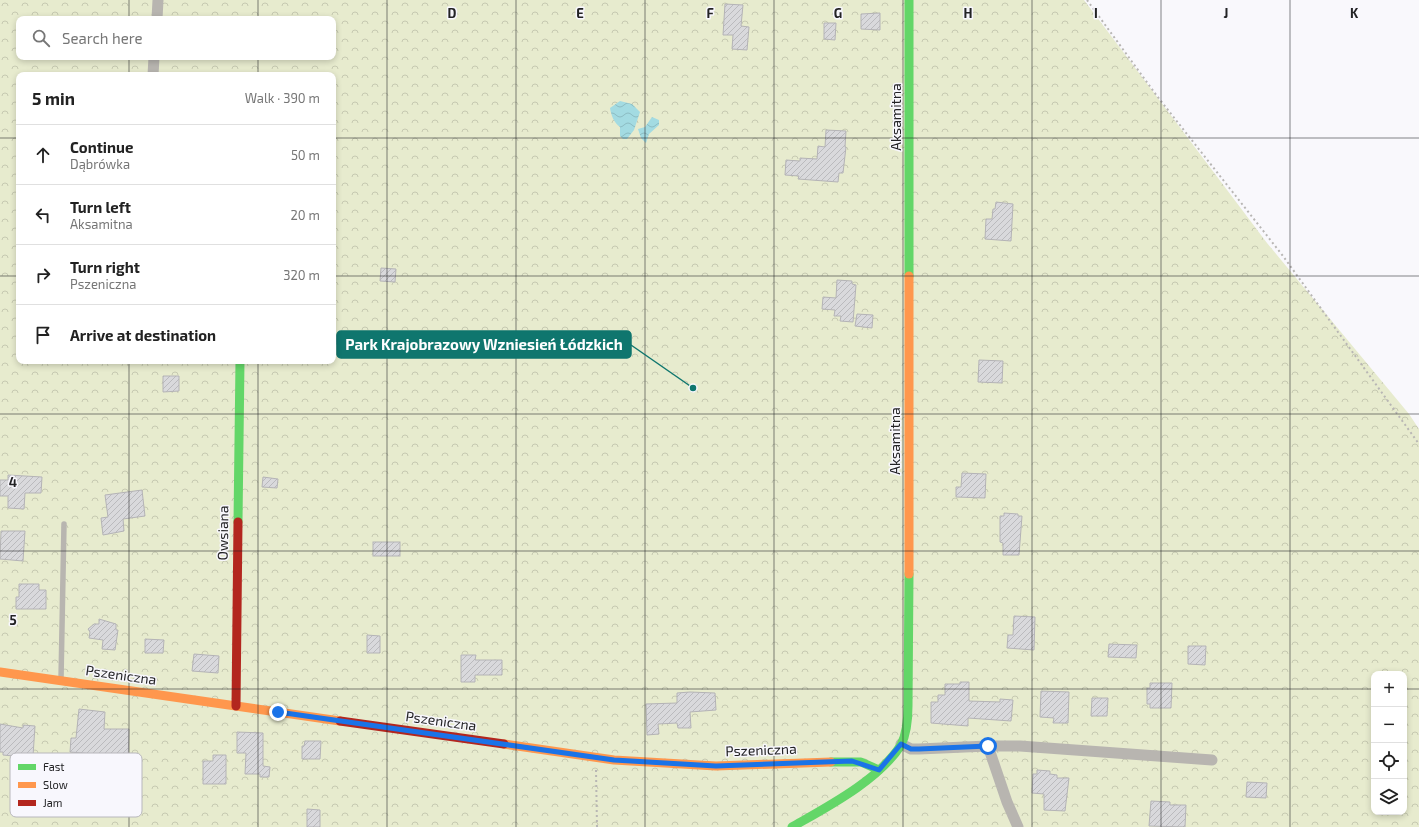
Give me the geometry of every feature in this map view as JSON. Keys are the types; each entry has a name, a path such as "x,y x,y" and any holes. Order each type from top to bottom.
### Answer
{"street":[{"path":"157,16 158,0"},
{"name":"Aksamitna","path":"792,827 802,824 879,770 901,744 906,730 909,694 909,0"},
{"path":"153,72 154,60"},
{"name":"Owsiana","path":"236,706 240,364"},
{"name":"Pszeniczna","path":"0,672 595,758 716,766 852,761 879,770"},
{"path":"901,744 911,749 1020,746 1212,760"},
{"path":"988,746 1007,802 1018,827"}],"lane":[{"path":"61,681 64,524"}],"path":[{"path":"1087,0 1157,96 1283,256 1419,444"},
{"path":"595,758 598,789 597,827"}],"green space":[{"path":"0,0 1084,0 1267,243 1409,414 1419,429 1419,827 0,827"}],"water":[{"path":"620,101 632,104 640,112 634,130 627,139 623,139 620,136 620,127 614,121 610,111 610,108"},
{"path":"652,117 659,120 659,125 649,134 646,143 641,138 638,129 645,127"}],"building":[{"path":"725,4 743,5 741,26 749,27 747,50 732,49 733,35 723,35"},
{"path":"880,13 880,30 861,29 861,14"},
{"path":"824,23 836,23 835,40 824,39"},
{"path":"826,130 846,131 843,173 839,173 838,182 798,179 799,176 785,175 786,160 800,161 800,158 817,159 818,146 825,147"},
{"path":"996,202 1013,204 1011,241 985,239 986,219 992,219 993,209 995,209"},
{"path":"381,268 396,269 395,282 380,281"},
{"path":"837,280 852,281 852,284 856,285 853,322 840,321 841,316 834,316 835,310 822,309 823,297 836,298"},
{"path":"857,314 873,315 872,328 855,326"},
{"path":"337,334 348,335 348,344 336,344"},
{"path":"979,360 1003,361 1002,383 978,382"},
{"path":"163,376 179,376 179,391 163,392"},
{"path":"962,473 986,474 985,498 956,497 956,487 961,487"},
{"path":"8,475 42,477 41,493 25,493 24,509 8,508 8,496 0,496 0,480 8,480"},
{"path":"263,477 278,479 277,488 262,487"},
{"path":"142,490 145,516 123,519 124,531 103,535 101,518 108,517 105,495"},
{"path":"1004,513 1018,514 1018,516 1022,516 1019,555 1003,555 1003,543 1000,542 1000,516 1004,516"},
{"path":"1,531 25,531 23,561 0,559"},
{"path":"373,542 400,542 400,556 373,556"},
{"path":"19,584 39,584 39,590 46,590 46,609 16,609 16,597 19,597"},
{"path":"1014,616 1035,617 1034,650 1007,648 1008,635 1013,635"},
{"path":"99,619 116,624 116,630 118,630 115,650 102,649 103,640 89,638 90,632 88,629 94,624 99,624"},
{"path":"367,635 380,636 380,653 367,653"},
{"path":"145,639 164,640 163,653 145,653"},
{"path":"1109,644 1137,645 1136,658 1108,657"},
{"path":"1188,646 1206,646 1205,665 1188,664"},
{"path":"194,654 219,656 218,673 192,671"},
{"path":"461,655 476,655 475,660 502,660 502,675 475,675 475,682 461,682"},
{"path":"960,682 969,682 969,701 1000,702 1000,699 1013,700 1011,721 968,718 968,726 931,723 931,702 938,702 938,695 945,695 945,684 960,684"},
{"path":"1150,683 1172,683 1171,708 1150,708 1150,704 1147,704 1147,688 1150,688"},
{"path":"1041,691 1069,692 1068,723 1053,723 1054,718 1040,717"},
{"path":"677,693 715,693 716,710 690,712 691,728 678,728 677,723 658,724 659,734 647,735 646,704 677,703"},
{"path":"1092,698 1108,698 1107,716 1091,716"},
{"path":"79,709 105,712 104,729 129,729 128,753 70,752 71,738 76,738"},
{"path":"0,724 23,728 23,725 35,726 33,753 10,753 10,756 3,755 3,752 0,752"},
{"path":"237,732 263,733 263,766 270,767 269,777 260,777 260,774 245,774 246,753 237,753"},
{"path":"305,741 321,741 320,759 302,759 302,746 304,746"},
{"path":"213,755 226,755 226,784 203,784 203,761 213,761"},
{"path":"1037,770 1050,771 1050,774 1057,775 1057,778 1069,778 1065,811 1044,810 1044,794 1032,793 1033,774 1037,774"},
{"path":"1247,782 1267,783 1266,798 1246,797"},
{"path":"1151,801 1170,802 1170,805 1186,805 1185,827 1149,826"},
{"path":"307,809 320,810 320,827 307,827"}],"traffic: fast":[{"path":"909,0 909,276"},
{"path":"238,522 240,364"},
{"path":"792,827 851,792 866,781 880,770 901,745 906,731 908,716 909,574"},
{"path":"831,762 861,762 879,770"}],"traffic: slow":[{"path":"909,276 909,574"},
{"path":"0,672 340,721"},
{"path":"504,744 614,760 716,766 831,762"}],"traffic: jam":[{"path":"236,706 238,522"},
{"path":"340,721 504,744"}],"place":[{"name":"Park Krajobrazowy Wzniesień Łódzkich","path":"693,388"}],"route":[{"path":"278,712 595,758 716,766 852,761 860,762 879,770 901,744 911,749 988,746"}]}
